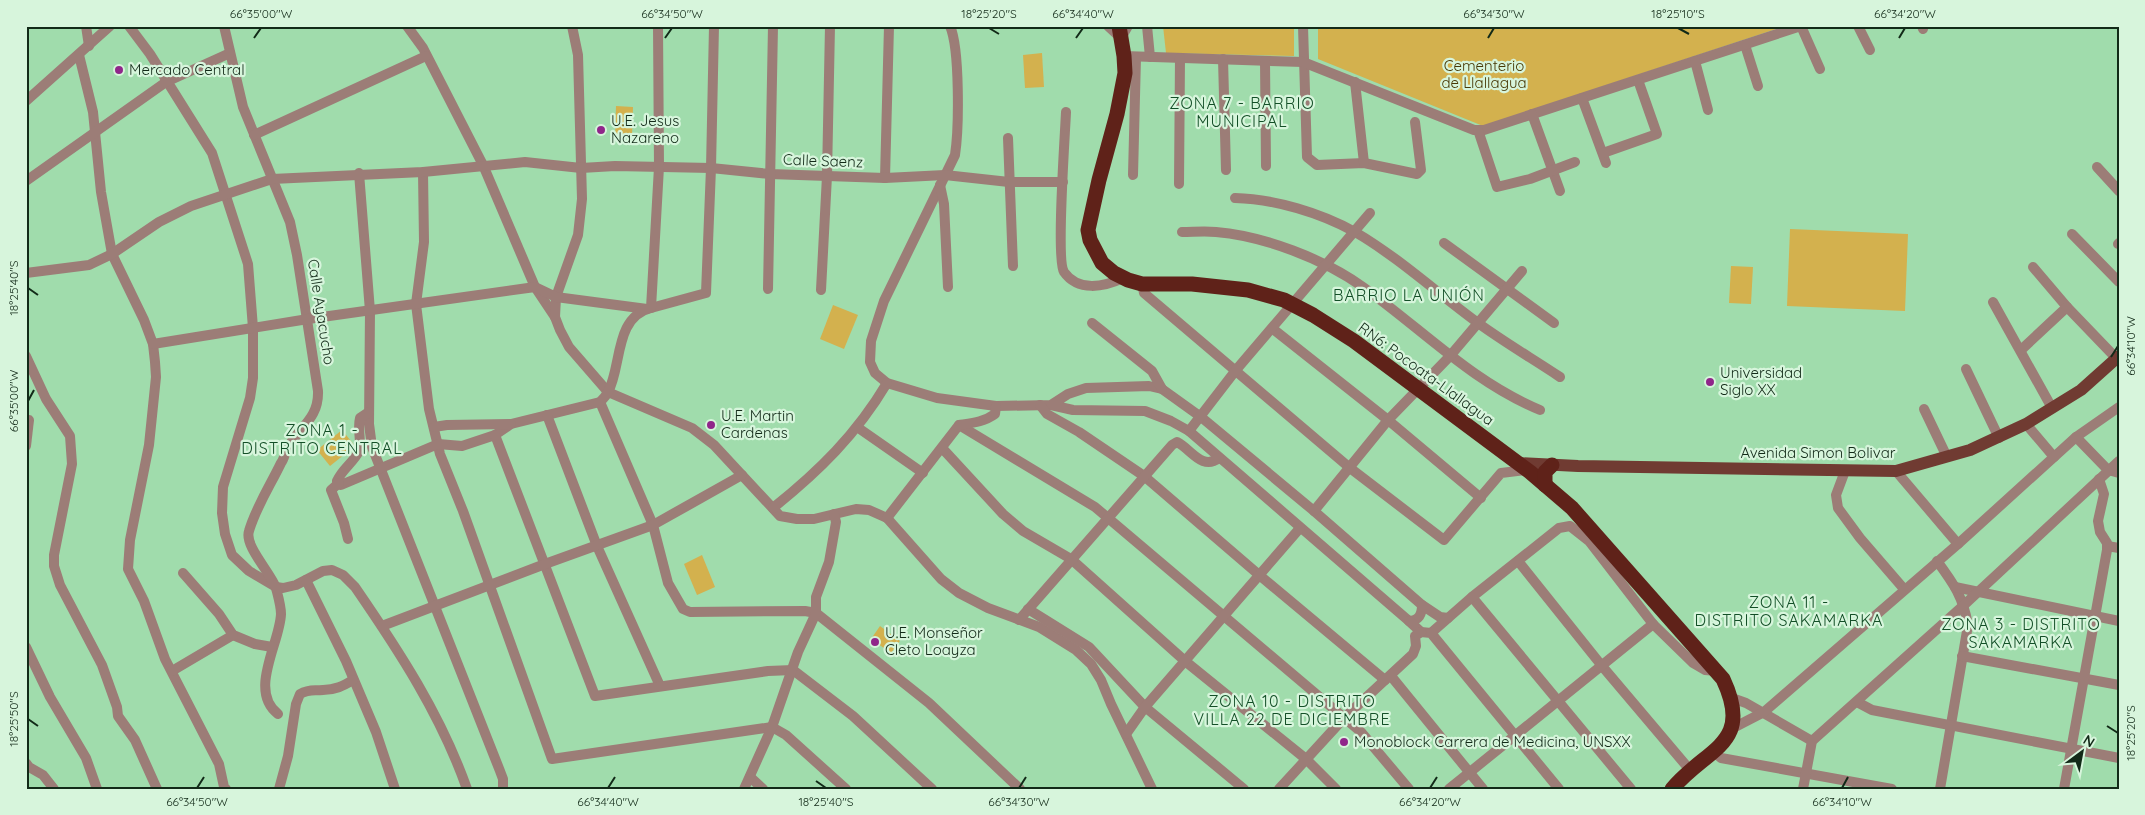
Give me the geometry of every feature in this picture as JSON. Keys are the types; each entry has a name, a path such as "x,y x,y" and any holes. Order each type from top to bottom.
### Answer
{"highway":[{"name":"RN6: Pocoata-Llallagua","path":"1118,28 1130,56 1088,230 1090,240 1102,263 1123,278 1142,284 1192,284 1248,290 1293,304 1354,341 1521,466 1545,485 1586,523 1723,679 1732,698 1734,713 1732,728"},
{"path":"1545,485 1545,472 1552,465"},
{"path":"1672,788 1690,770 1714,752 1725,741 1732,728"}],"main road":[{"name":"Avenida Simon Bolivar","path":"1521,466 1896,471 1947,457 1999,438 2082,390 2117,357"}],"street":[{"path":"86,26 89,46"},
{"path":"26,102 110,26"},
{"path":"129,26 150,54 212,153 248,264 253,328 253,378 250,398 223,487 222,513 225,534 232,555 250,571 276,588 284,588 306,580 323,570 332,570 343,575 355,587 414,676 432,709 467,789"},
{"name":"Calle Ayacucho","path":"224,26 243,107 290,222 308,319 318,404 312,417 287,449 263,496 248,534 252,548 276,588"},
{"path":"407,26 426,56 483,166 535,287 555,317 569,347 608,392 692,428 714,445 780,516 814,519 844,510 856,509 869,510 887,518 941,579 953,589 988,608 1039,627 1076,650 1091,664 1101,680 1152,789"},
{"path":"555,317 556,297 578,234 582,199 578,55 572,26"},
{"path":"649,309 659,167 658,26"},
{"path":"434,427 511,424 600,402 608,392 626,328 636,315 649,309 706,293 714,26"},
{"path":"768,289 773,26"},
{"path":"821,290 827,176 830,26"},
{"path":"885,178 889,26"},
{"path":"950,26 955,47 958,137 955,155 884,301 871,341 870,362 874,373 887,383 937,398 996,406 1051,405 1073,410 1145,412 1171,421 1189,431 1409,621 1426,633 1516,736 1559,789"},
{"path":"1147,26 1150,57"},
{"path":"1303,26 1307,157 1317,166 1364,163 1417,174 1421,170 1415,122"},
{"path":"1133,175 1130,56 1303,62 1478,130 1484,130 1800,26 1820,69"},
{"path":"1858,26 1870,50"},
{"path":"1745,45 1758,86"},
{"path":"26,181 166,82 230,53"},
{"path":"79,56 93,112 101,192 112,254 144,320 152,344 156,377 149,445 130,540 128,569 144,601 165,659 219,764 226,789"},
{"path":"254,135 426,56"},
{"path":"1179,184 1180,58"},
{"path":"1223,59 1226,170"},
{"path":"1266,60 1266,166"},
{"path":"1695,61 1708,110"},
{"path":"1602,153 1657,134 1638,80"},
{"path":"1355,82 1364,163"},
{"path":"1582,98 1606,163"},
{"path":"1066,112 1060,248 1063,271 1072,280 1084,286 1109,285 1123,278"},
{"path":"1532,114 1560,191"},
{"path":"1478,130 1497,187 1553,171 1575,162"},
{"path":"1008,138 1013,266"},
{"name":"Calle Saenz","path":"26,273 89,265 112,254 159,222 191,206 272,179 423,172 525,162 581,168 614,166 711,168 770,174 885,178 945,175 1010,182 1064,182"},
{"path":"2097,167 2119,191"},
{"path":"423,172 424,242 416,304 429,409 438,444 552,759 772,727 786,735 846,789"},
{"path":"360,174 370,311 369,412 372,446 500,771 503,779 503,789"},
{"path":"940,185 944,204 948,287"},
{"path":"1235,198 1250,198 1292,208 1327,219 1354,232 1478,323 1560,377"},
{"path":"1189,431 1236,370 1273,329 1370,213"},
{"path":"1182,232 1216,232 1257,239 1284,246 1326,266 1362,286 1450,356 1494,387 1540,410"},
{"path":"2072,234 2119,282"},
{"path":"1444,243 1554,323"},
{"path":"2032,267 2067,307 2117,357"},
{"path":"1314,511 1388,420 1450,356 1522,271"},
{"path":"1142,284 1144,293 1350,468 1444,540 1501,473 1521,466"},
{"path":"152,344 308,319 535,287 556,297 649,309"},
{"path":"1993,302 2052,408"},
{"path":"2021,350 2067,307"},
{"path":"1092,323 1152,371 1162,389"},
{"path":"1273,329 1388,420 1481,498"},
{"path":"26,356 46,399 70,436 72,464 54,555 54,566 60,586 102,665 118,707 118,716 135,740 157,789"},
{"path":"1966,369 1999,438"},
{"path":"773,508 802,486 823,466 857,427 887,383"},
{"path":"1051,405 1068,394 1086,388 1149,386 1162,389 1201,417 1314,511 1422,605 1440,617 1448,618"},
{"path":"600,402 653,525 668,583 683,609 690,612 796,611 816,613 929,703 1020,789"},
{"path":"1040,405 1048,414 1079,432 1144,476 1258,574 1388,678 1483,789"},
{"path":"887,518 959,425 977,423 991,417 995,414 996,406"},
{"path":"1732,728 1764,712 1958,544 2076,437 2119,407"},
{"path":"1924,409 1947,457"},
{"path":"339,483 337,481 340,472 359,450 358,428 360,418 369,412"},
{"path":"547,415 597,546 660,686"},
{"path":"26,446 29,420"},
{"path":"339,483 342,485 348,483 380,467 438,444 462,446 495,435 511,424"},
{"path":"2026,424 2054,456"},
{"path":"959,425 1095,506 1361,732 1409,789"},
{"path":"857,427 923,472"},
{"path":"495,435 594,696 768,671 793,670 853,716 932,789"},
{"path":"2076,437 2114,472"},
{"path":"1019,620 1144,476 1177,442 1201,461 1213,462 1218,458"},
{"path":"942,448 1003,514 1023,531 1071,559 1185,661 1306,759 1336,789"},
{"path":"1803,789 1812,741 1964,605 2099,479 2114,472 2119,461"},
{"path":"1845,471 1836,495 1838,508 1860,538 1904,589"},
{"path":"1896,471 1958,544"},
{"path":"382,626 653,525 742,475"},
{"path":"2064,789 2107,546 2100,532 2098,521 2104,494 2099,479"},
{"path":"339,483 330,490 344,523 348,540"},
{"path":"744,789 772,727 798,652 816,613 816,597 829,562 836,522 834,514"},
{"path":"1279,789 1344,718 1414,654 1416,646 1415,636 1426,633 1448,618 1559,528 1570,526 1589,541 1652,624 1693,663 1705,670 1716,671"},
{"path":"1126,734 1145,707 1258,574 1300,528"},
{"path":"2107,546 2119,548"},
{"path":"1518,561 1602,666 1690,770"},
{"path":"1938,561 1964,605 1968,626 1940,789"},
{"path":"183,573 219,614 233,635 272,648"},
{"path":"306,580 326,616 376,732 395,789"},
{"path":"1955,587 2119,621"},
{"path":"276,588 281,612 280,628 272,648 267,671 266,694 272,709 278,714"},
{"path":"1472,598 1631,789"},
{"path":"1409,621 1415,621 1420,617 1422,605"},
{"path":"1028,609 1089,647 1145,707 1244,789"},
{"path":"1449,789 1652,624"},
{"path":"172,671 233,635"},
{"path":"26,646 50,698 86,758 98,789"},
{"path":"1962,656 2119,685"},
{"path":"279,789 290,749 296,704 300,694 309,689 339,688 353,680"},
{"path":"1732,698 1764,712 1812,741"},
{"path":"1857,702 1872,710 2119,758"},
{"path":"1714,752 1721,758 1892,789"},
{"path":"26,763 29,768 43,775 54,789"},
{"path":"750,777 764,789"}],"green space":[{"path":"1163,26 1294,26 1294,56 1166,53"},
{"name":"Cementerio de Llallagua","path":"1318,26 1785,26 1483,126 1318,59"},
{"path":"1042,53 1044,87 1025,88 1023,55"},
{"path":"616,106 633,107 632,137 615,137"},
{"path":"1790,229 1908,234 1905,311 1787,306"},
{"path":"1731,266 1753,267 1751,304 1729,303"},
{"path":"833,305 858,315 844,349 820,339"},
{"path":"342,430 355,446 330,466 317,450"},
{"path":"702,555 715,587 697,595 684,564"},
{"path":"880,626 900,641 891,653 871,639"}],"place":[{"name":"Mercado Central","path":"119,70"},
{"name":"U.E. Jesus Nazareno","path":"601,130"},
{"name":"Universidad Siglo XX","path":"1710,382"},
{"name":"U.E. Martin Cardenas","path":"711,425"},
{"name":"U.E. Monseñor Cleto Loayza","path":"875,642"},
{"name":"Monoblock Carrera de Medicina, UNSXX","path":"1344,742"}],"district":[{"name":"ZONA 7 - BARRIO MUNICIPAL","path":"1242,112"},
{"name":"BARRIO LA UNIÓN","path":"1409,295"},
{"name":"ZONA 1 - DISTRITO CENTRAL","path":"322,439"},
{"name":"ZONA 11 - DISTRITO SAKAMARKA","path":"1789,611"},
{"name":"ZONA 3 - DISTRITO SAKAMARKA","path":"2021,633"},
{"name":"ZONA 10 - DISTRITO VILLA 22 DE DICIEMBRE","path":"1292,710"}]}
